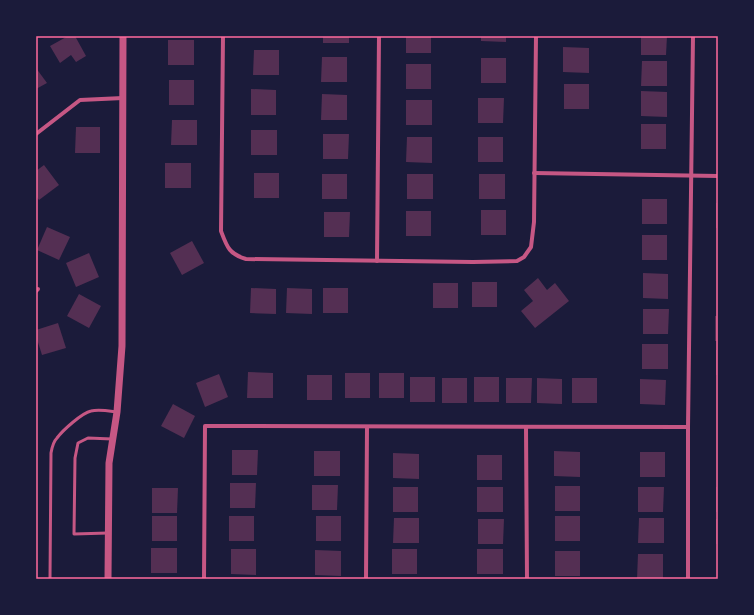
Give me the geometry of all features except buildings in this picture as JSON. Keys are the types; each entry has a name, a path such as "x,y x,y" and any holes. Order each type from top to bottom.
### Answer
{"street":[{"path":"108,579 109,463 117,412 122,346 123,36"},
{"path":"222,36 221,231 230,252 246,259 473,262 517,261 524,257 531,247 534,222 536,36"},
{"path":"376,261 379,36"},
{"path":"688,579 688,427 693,36"},
{"path":"36,134 80,100 123,98"},
{"path":"534,173 718,176"},
{"path":"204,579 205,426 688,427"},
{"path":"366,579 367,426"},
{"path":"526,427 527,579"}],"lane":[{"path":"50,579 51,452 53,443 57,437 82,415 91,411 101,410 117,412"},
{"path":"108,533 74,534 75,458 78,443 88,438 112,439"}]}
